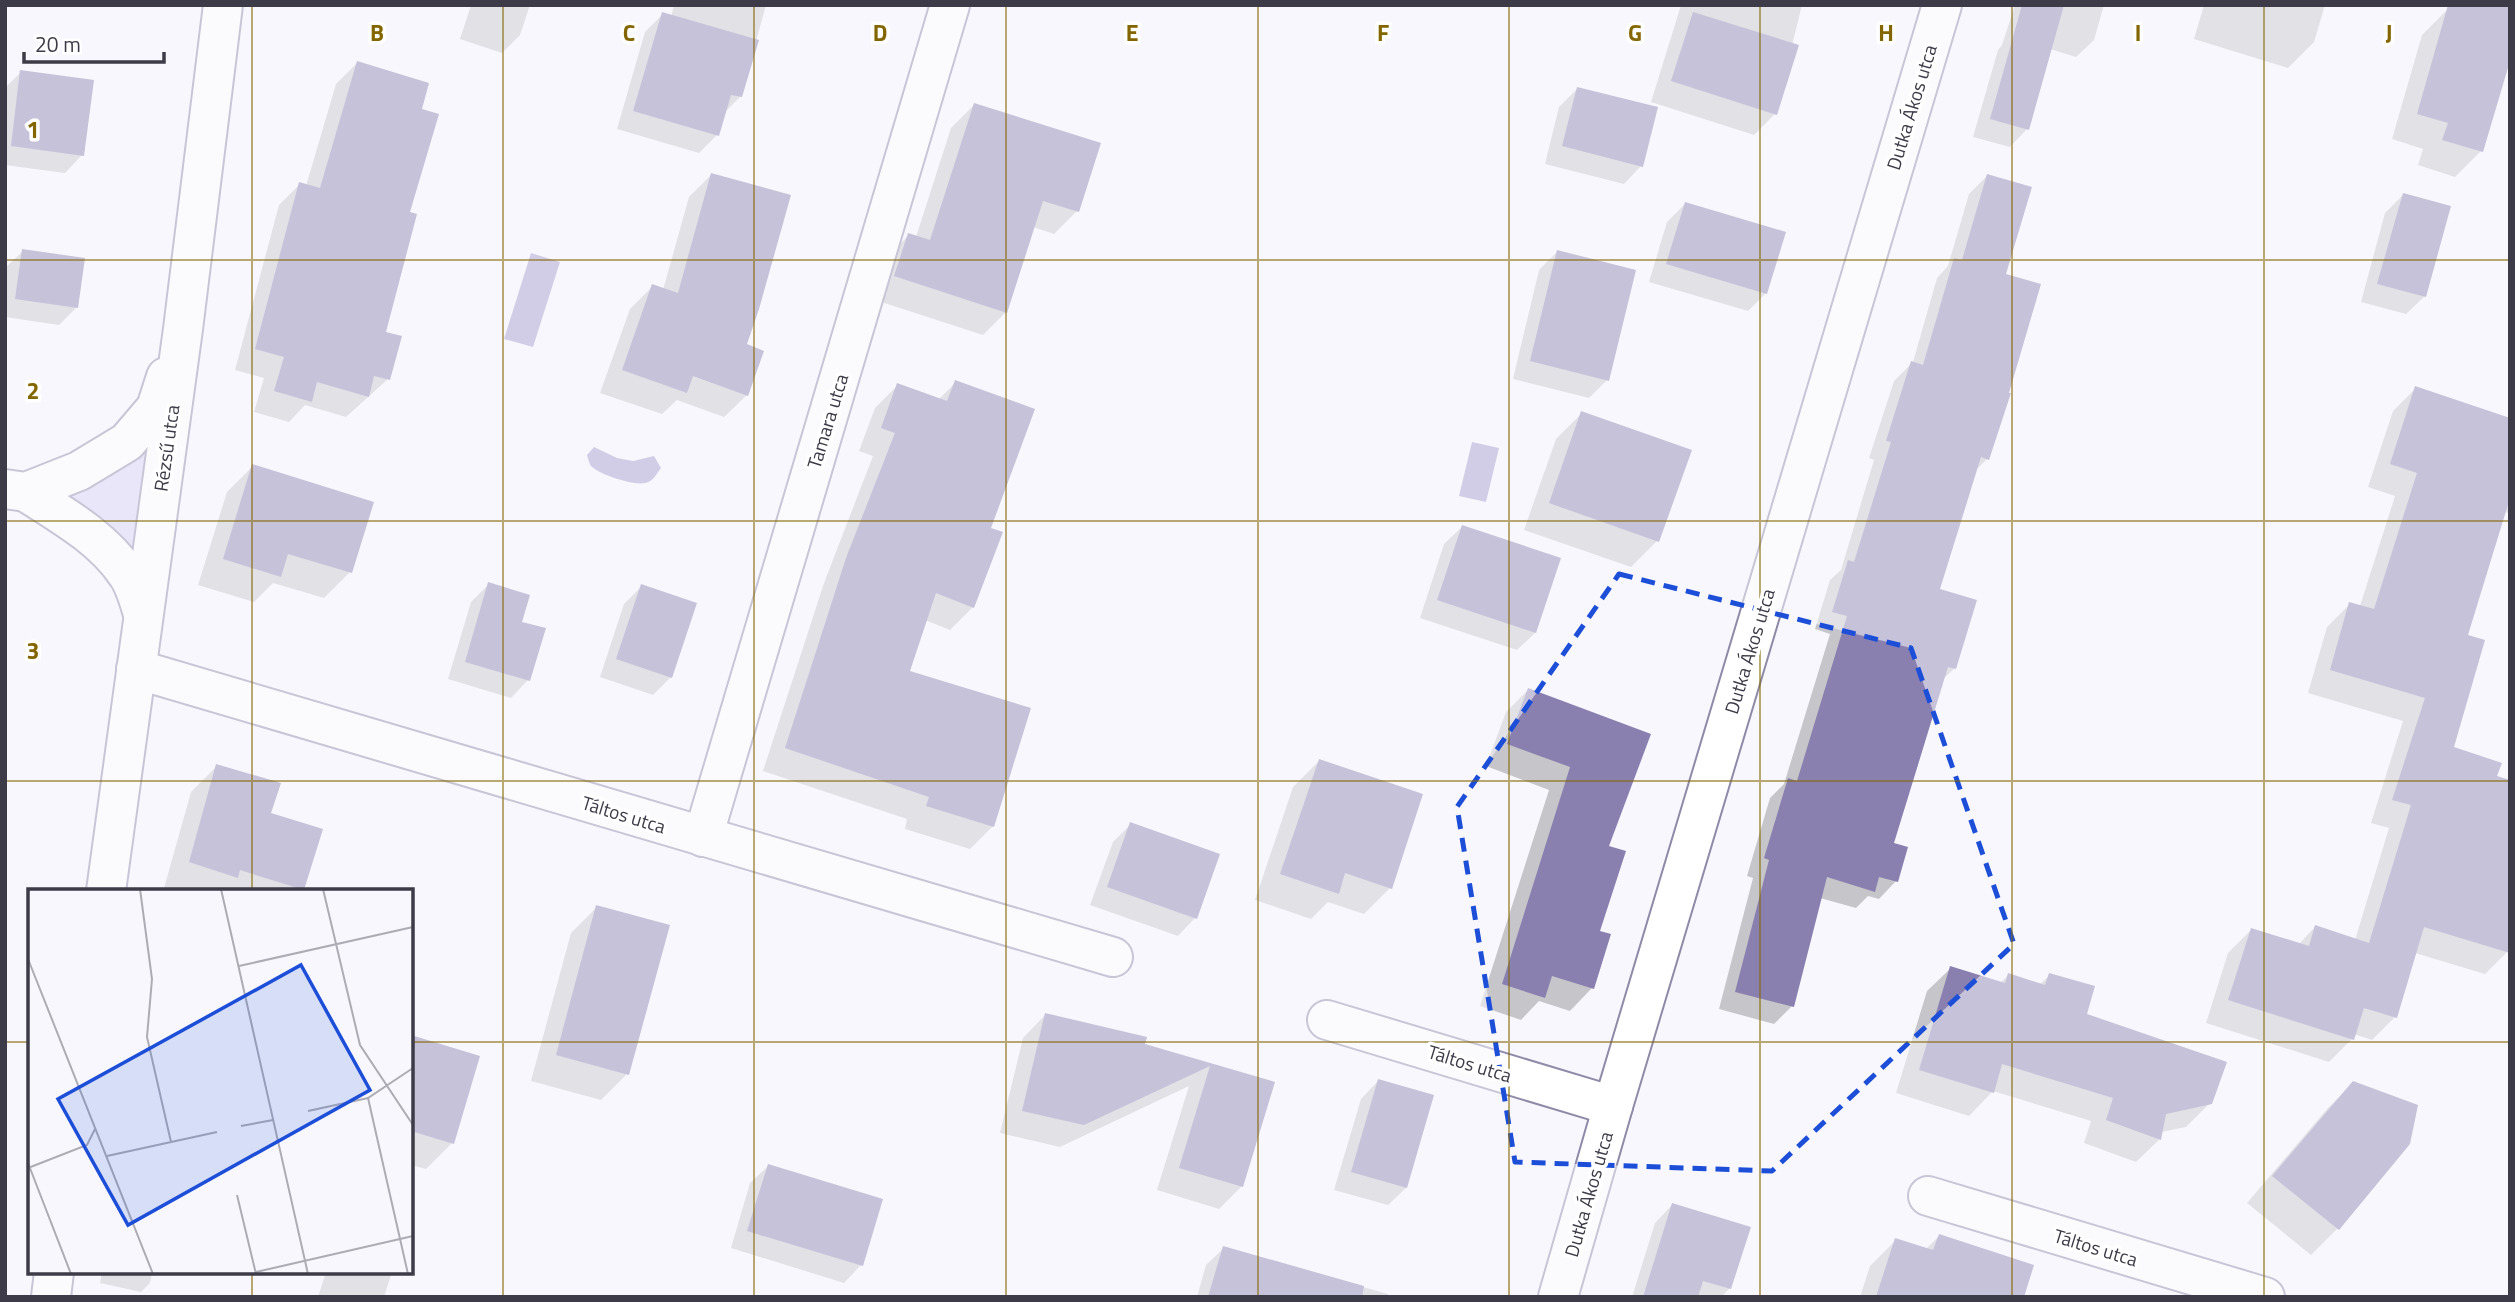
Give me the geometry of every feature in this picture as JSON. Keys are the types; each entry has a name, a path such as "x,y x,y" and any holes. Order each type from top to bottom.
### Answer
{"street":[{"name":"Rézsű utca","path":"106,889 183,329 223,5"},
{"name":"Tamara utca","path":"703,837 950,5"},
{"name":"Dutka Ákos utca","path":"1558,1297 1942,5"},
{"path":"16,491 79,471 127,442 156,408 183,329"},
{"path":"16,491 74,523 116,560 129,576 143,614"},
{"name":"Táltos utca","path":"136,669 1113,957"},
{"name":"Táltos utca","path":"1327,1020 1613,1106"},
{"name":"Táltos utca","path":"1928,1196 2265,1297"},
{"path":"51,1297 54,1274"}],"highlighted area":[{"path":"1619,574 1911,648 2014,944 1772,1171 1515,1162 1457,807"}],"shaded area":[{"path":"531,253 560,262 533,347 504,339"},
{"path":"151,430 141,560 58,495"},
{"path":"1472,442 1499,448 1486,502 1459,496"},
{"path":"594,447 617,458 633,461 654,456 661,468 653,479 645,483 616,479 591,466 587,455"}],"building":[{"path":"2022,5 2064,5 2029,130 1990,119"},
{"path":"2448,5 2510,5 2510,61 2483,152 2442,140 2448,123 2417,114"},
{"path":"662,12 759,40 742,97 731,95 719,136 633,111"},
{"path":"1693,12 1799,45 1777,115 1671,81"},
{"path":"357,61 429,83 422,109 439,114 410,212 417,214 386,332 402,336 390,380 374,376 369,397 317,382 312,402 274,391 284,357 255,349 299,182 320,188"},
{"path":"20,70 94,80 84,156 11,146"},
{"path":"1577,87 1658,107 1643,167 1562,146"},
{"path":"974,103 1101,143 1079,212 1043,201 1007,313 894,276 908,233 930,240"},
{"path":"711,173 791,195 747,344 764,351 748,396 693,376 687,393 622,370 652,284 678,293"},
{"path":"1987,174 2032,187 2006,274 2041,284 2011,393 1989,460 1981,457 1940,589 1977,600 1956,669 1948,667 1894,843 1908,847 1898,882 1879,877 1875,892 1827,877 1794,1007 1735,992 1769,860 1764,858 1788,778 1797,781 1847,616 1832,612 1848,560 1854,562 1891,442 1886,441 1911,361 1923,365 1954,258 1962,260"},
{"path":"2403,193 2451,206 2426,297 2377,284"},
{"path":"1685,202 1786,232 1767,294 1666,264"},
{"path":"22,249 85,258 78,308 15,299"},
{"path":"1557,250 1636,270 1609,381 1530,361"},
{"path":"955,380 1035,409 991,528 1003,532 974,608 936,593 910,671 1031,708 994,827 926,806 929,797 785,748 846,558 895,433 881,428 897,383 947,401"},
{"path":"2415,386 2510,418 2510,498 2468,635 2485,640 2454,747 2502,763 2497,776 2510,780 2510,953 2424,927 2397,1018 2364,1008 2354,1040 2228,1000 2251,928 2309,946 2315,925 2369,943 2411,805 2392,800 2425,698 2330,670 2349,602 2374,609 2417,473 2390,464"},
{"path":"1581,411 1692,450 1659,542 1549,503"},
{"path":"252,464 374,502 352,573 288,554 281,577 223,559"},
{"path":"1462,525 1561,558 1536,633 1437,600"},
{"path":"488,582 530,595 522,622 546,628 530,681 465,662"},
{"path":"641,584 697,603 672,678 616,659"},
{"path":"1528,688 1651,734 1609,846 1626,851 1600,931 1611,934 1594,989 1552,976 1545,998 1502,984 1570,767 1507,744"},
{"path":"1319,759 1423,794 1392,889 1345,873 1339,894 1280,874"},
{"path":"216,764 281,783 271,813 323,829 304,889 240,870 238,878 189,862"},
{"path":"1130,822 1220,854 1197,919 1107,887"},
{"path":"596,905 670,925 629,1075 556,1055"},
{"path":"1950,966 2005,983 2008,973 2045,985 2049,973 2095,986 2087,1014 2227,1062 2212,1104 2166,1114 2161,1140 2106,1120 2113,1098 2002,1064 1994,1093 1919,1070"},
{"path":"1045,1013 1147,1037 1145,1044 1275,1082 1243,1187 1179,1168 1210,1066 1084,1125 1022,1111"},
{"path":"413,1036 480,1056 454,1144 413,1132"},
{"path":"1378,1079 1434,1095 1407,1188 1351,1172"},
{"path":"2353,1081 2418,1105 2410,1144 2339,1230 2272,1176"},
{"path":"768,1164 883,1199 863,1266 747,1231"},
{"path":"1672,1203 1751,1227 1731,1289 1703,1281 1698,1297 1643,1297"},
{"path":"1939,1234 2034,1265 2024,1297 1876,1297 1895,1238 1933,1250"},
{"path":"1223,1246 1364,1286 1362,1297 1208,1297"}]}
